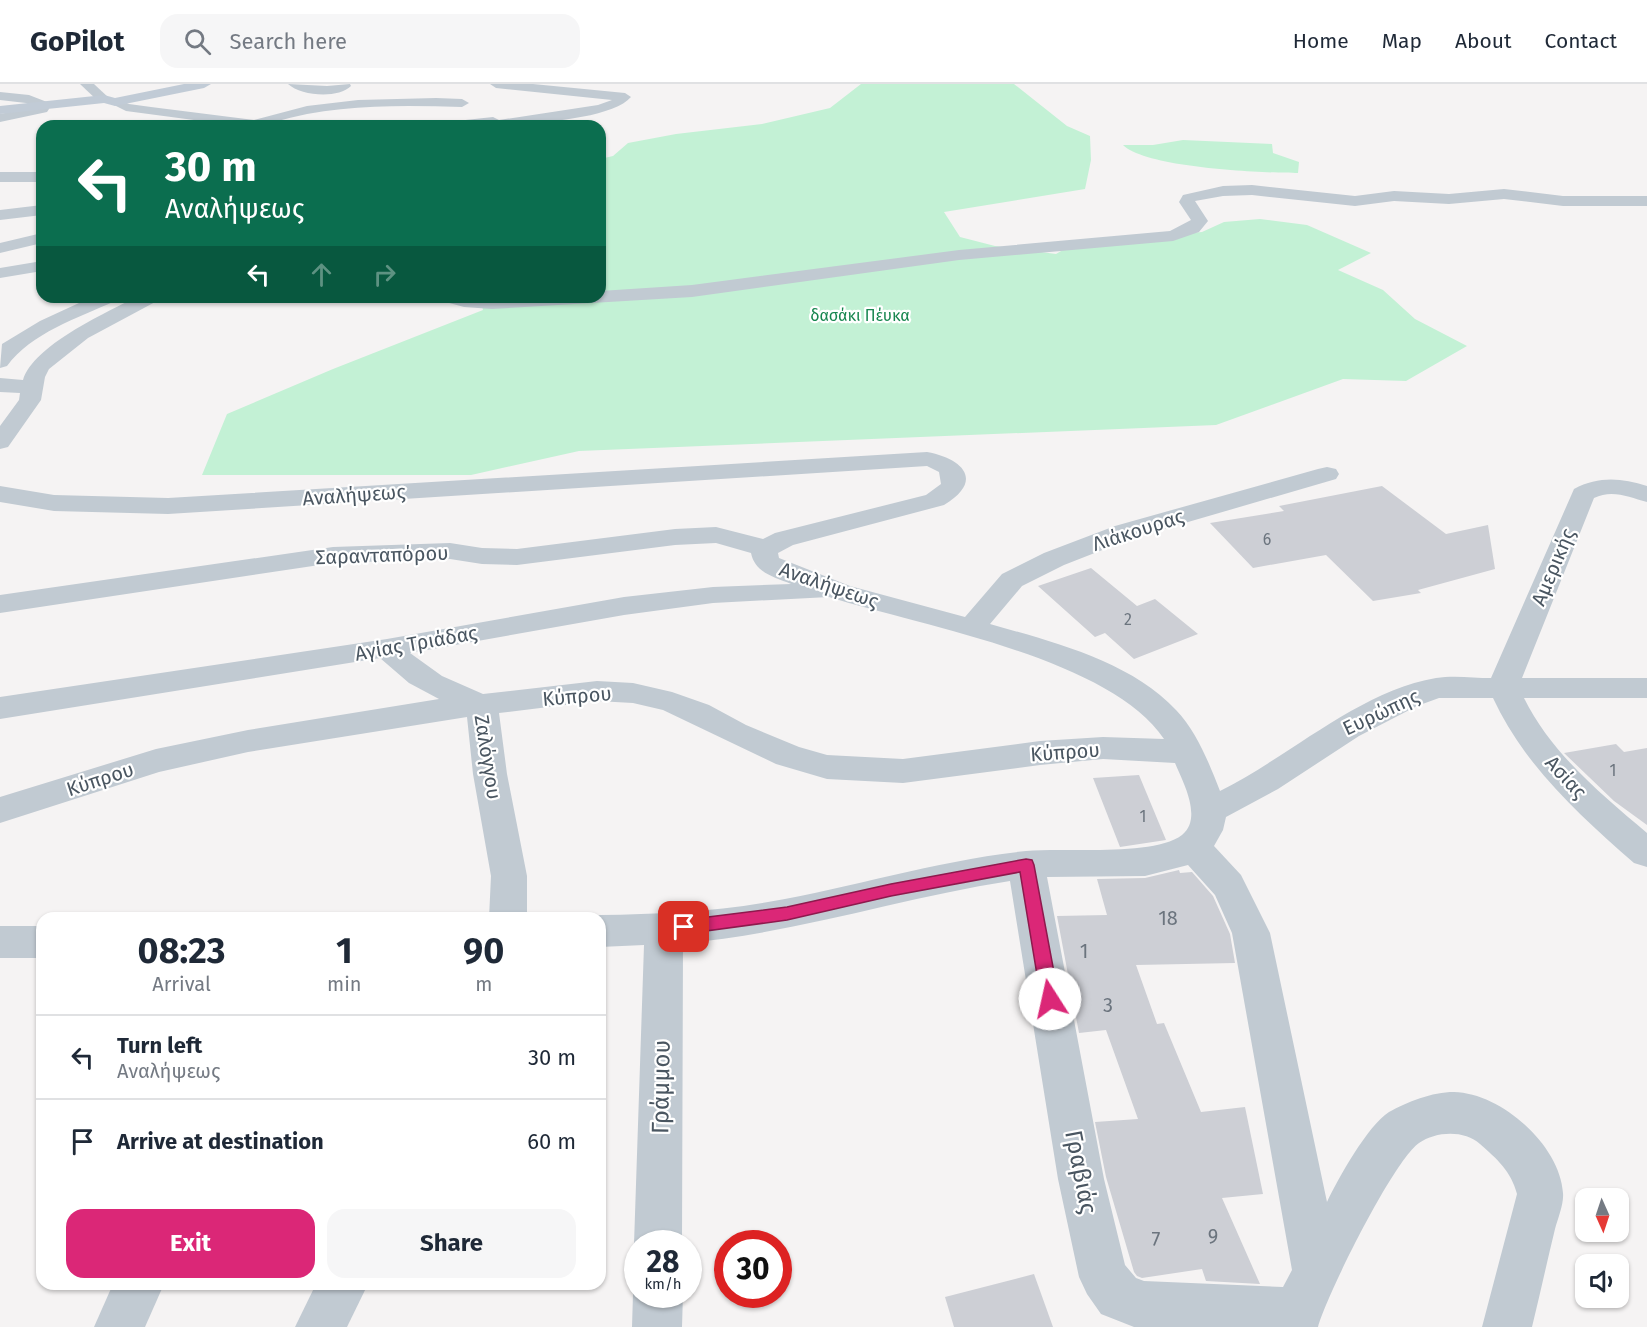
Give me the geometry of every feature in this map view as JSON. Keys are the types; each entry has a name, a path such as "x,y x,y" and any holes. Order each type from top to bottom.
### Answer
{"main road":[{"path":"0,110 42,105 115,102 204,84"}],"street":[{"path":"86,84 115,102 237,120"},
{"path":"294,84 304,87 344,87"},
{"path":"490,86 514,85 625,96 590,111 526,120"},
{"path":"314,108 344,87"},
{"path":"403,101 429,91 465,97 492,120"},
{"path":"0,96 29,99 42,105 42,109 35,112 0,118"},
{"path":"268,120 314,108 465,97"},
{"path":"115,102 119,114 118,120"},
{"path":"0,177 36,177"},
{"path":"606,296 692,291 959,255 1173,236 1193,228 1200,221 1188,202 1189,198 1223,191 1252,190 1355,201 1401,196 1449,199 1504,194 1563,201 1647,201"},
{"path":"0,215 36,211"},
{"path":"0,248 36,239"},
{"path":"0,273 36,267"},
{"path":"0,362 9,348 47,325 95,303"},
{"path":"0,442 30,400 34,377 40,366 65,344 139,303"},
{"path":"0,385 34,387"},
{"name":"Αναλήψεως","path":"0,494 54,503 168,506 927,459 937,461 951,469 953,484 950,491 935,500 784,539 764,549 764,556 768,564 834,591 971,628 1073,661 1148,700 1177,732 1187,752 1200,829"},
{"name":"Λιάκουρας","path":"971,628 1012,580 1054,559 1124,532 1327,474"},
{"name":"Αμερικής","path":"1503,687 1583,494 1595,487 1612,485 1640,491"},
{"name":"Σαρανταπόρου","path":"0,604 333,555 450,551 517,558 675,537 716,535 740,540 764,549"},
{"name":"Αγίας Τριάδας","path":"0,708 387,648 624,606 713,595 834,591"},
{"name":"Ζαλόγγου","path":"387,648 405,668 423,679 483,706 489,774 509,876 508,912"},
{"name":"Ασίας","path":"1503,687 1514,714 1539,748 1607,819 1647,853"},
{"name":"Ευρώπης","path":"1200,829 1244,795 1337,733 1377,710 1411,695 1437,688 1647,688"},
{"name":"Κύπρου","path":"0,810 156,761 202,751 428,711 597,691 633,693 672,702 698,713 735,734 788,756 827,767 903,771 1040,753 1103,748 1187,752"},
{"path":"606,931 664,930 787,914 891,890 1026,865 1061,862 1151,861 1170,857 1200,829 1211,862 1239,902 1251,933 1302,1304"},
{"name":"Γραβιάς","path":"1026,865 1081,1179 1104,1277 1119,1296 1144,1306 1302,1304"},
{"name":"Γράμμου","path":"658,1230 664,930"},
{"path":"0,942 36,942"},
{"path":"1302,1304 1352,1201 1390,1140 1403,1128 1424,1118 1454,1113 1484,1119 1520,1150 1534,1172 1540,1194 1508,1327"},
{"path":"119,1327 136,1290"},
{"path":"320,1327 340,1290"},
{"path":"657,1327 658,1308"}],"green space":[{"name":"δασάκι Πέυκα","path":"861,84 1014,84 1067,126 1090,136 1091,160 1085,189 944,212 960,237 995,246 1056,254 1075,243 1202,232 1224,222 1260,219 1307,225 1371,253 1338,270 1383,290 1415,319 1467,346 1406,381 1343,379 1216,425 579,451 471,475 202,475 227,414 483,310 481,303 606,303 606,158 613,156 628,143 676,134 762,124 830,108"},
{"path":"1183,140 1272,144 1273,153 1299,162 1298,173 1206,168 1179,164 1136,153 1123,145 1153,145"}],"building":[{"path":"1382,486 1446,534 1488,525 1495,569 1418,590 1421,593 1373,601 1326,555 1253,568 1210,523 1284,511 1279,506"},
{"path":"1091,568 1137,606 1155,599 1198,634 1134,659 1105,633 1095,637 1038,586"},
{"path":"1616,744 1624,752 1647,748 1647,825 1614,801 1564,753"},
{"path":"1139,775 1166,840 1120,847 1093,778"},
{"path":"1179,870 1180,873 1192,872 1213,896 1230,934 1235,963 1136,965 1157,1024 1164,1023 1201,1112 1245,1107 1263,1194 1222,1198 1260,1284 1206,1281 1202,1269 1142,1278 1137,1276 1106,1177 1095,1122 1138,1119 1106,1030 1079,1033 1057,916 1107,915 1097,879 1145,878"},
{"path":"1034,1274 1053,1327 954,1327 945,1297"}],"route":[{"path":"684,927 787,914 891,890 1026,865 1050,999"}]}
